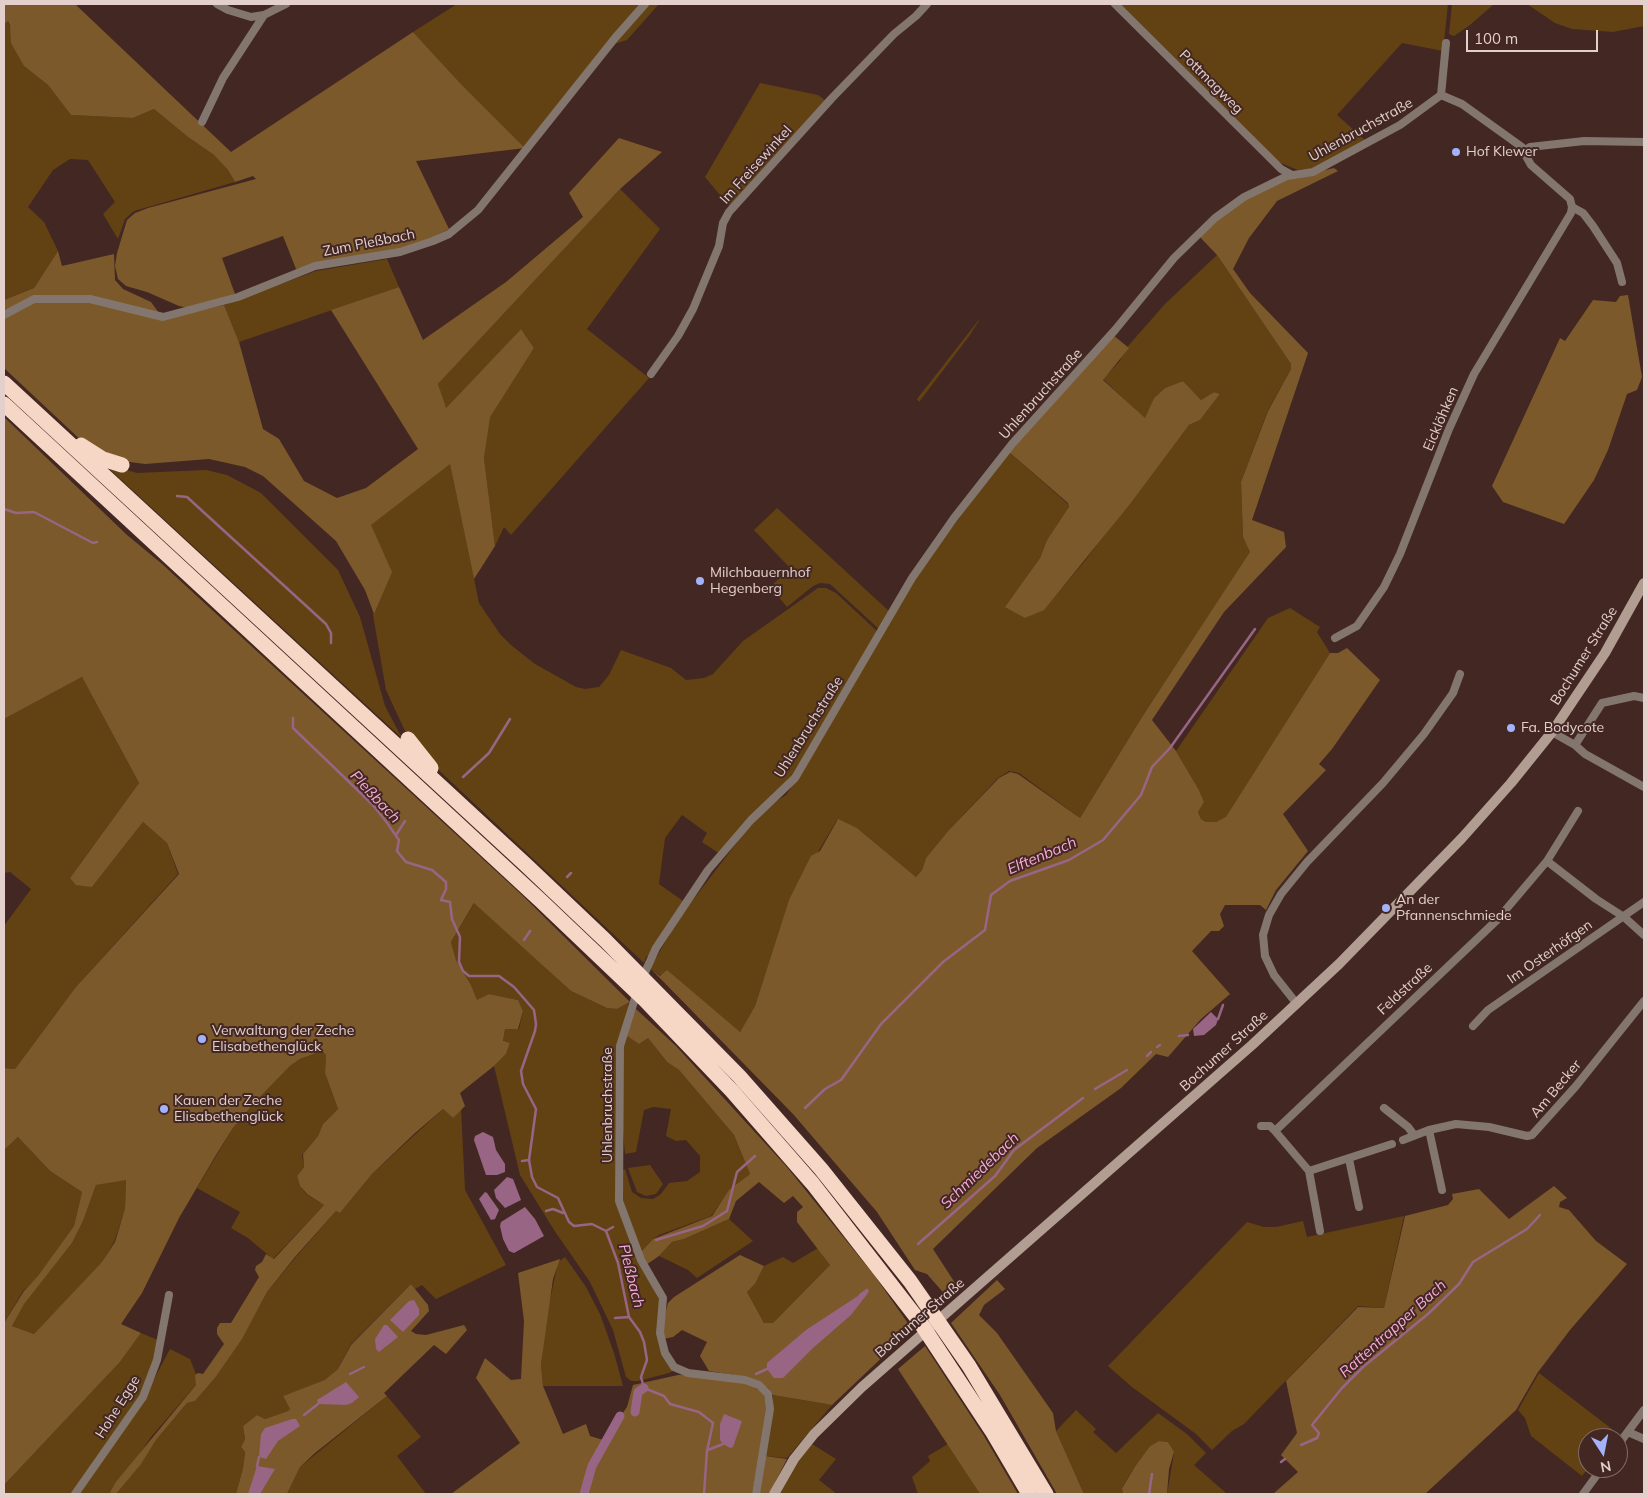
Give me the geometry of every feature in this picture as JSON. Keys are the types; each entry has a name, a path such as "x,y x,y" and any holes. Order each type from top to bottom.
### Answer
{"highway":[{"path":"4,383 451,796 648,993 775,1139 881,1268 956,1375 1029,1494"},
{"path":"19,398 88,450 122,465"},
{"path":"4,404 632,977"},
{"path":"408,739 451,796"},
{"path":"648,993 713,1048 788,1130 881,1243 969,1366 1046,1494"}],"main road":[{"name":"Bochumer Straße","path":"774,1494 794,1459 814,1434 862,1387 1297,1004 1462,838 1511,783 1552,732 1605,653 1644,583"}],"street":[{"path":"217,4 251,17 264,14 286,4"},
{"name":"Zum Pleßbach","path":"4,315 34,299 90,299 163,317 238,297 315,266 400,252 448,234 478,210 615,38 645,4"},
{"name":"Im Freisewinkel","path":"651,374 678,336 697,301 719,246 723,223 729,212 832,98 894,34 927,4"},
{"name":"Pottmagweg","path":"1115,4 1270,160 1292,175"},
{"path":"202,122 223,78 264,14"},
{"path":"1446,43 1441,95 1462,104 1526,150"},
{"name":"Uhlenbruchstraße","path":"756,1494 770,1409 768,1394 759,1385 745,1380 688,1373 674,1367 665,1353 660,1333 663,1298 641,1260 619,1201 620,1046 626,1023 647,966 677,915 708,870 751,820 795,778 912,578 954,518 994,466 1115,330 1158,277 1194,237 1218,215 1244,197 1292,175 1313,172 1400,125 1441,95"},
{"path":"1526,150 1530,147 1584,141 1644,142"},
{"path":"1526,150 1526,156 1531,165 1570,199 1572,207 1583,213 1607,246 1616,263 1622,282"},
{"name":"Eicklöhken","path":"1335,638 1357,626 1384,587 1400,554 1449,429 1474,374 1571,213 1572,207"},
{"path":"1297,1004 1274,975 1265,956 1263,935 1269,915 1281,894 1294,878 1378,788 1424,734 1454,693 1460,674"},
{"path":"1575,745 1602,703 1634,696 1644,698"},
{"path":"1552,732 1575,745 1585,754 1644,786"},
{"name":"Feldstraße","path":"1275,1131 1497,920 1547,861 1578,811"},
{"path":"1547,861 1590,895 1624,917 1644,935"},
{"name":"Im Osterhöfgen","path":"1473,1026 1488,1010 1644,902"},
{"name":"Am Becker","path":"1404,1140 1414,1135 1450,1125 1468,1124 1515,1134 1532,1135 1576,1086 1644,1001"},
{"path":"1384,1108 1408,1127 1414,1135"},
{"path":"1261,1126 1270,1126 1310,1171 1320,1231"},
{"path":"1430,1130 1442,1190"},
{"path":"1310,1171 1392,1144"},
{"path":"1349,1159 1359,1207"},
{"name":"Hohe Egge","path":"75,1494 143,1396 157,1360 170,1295"},
{"path":"1644,1410 1628,1432 1644,1439"},
{"path":"1584,1494 1595,1478"}],"shaded area":[{"path":"4,4 75,4 231,152 413,32 460,83 525,148 416,161 449,229 415,246 296,269 283,236 222,258 235,294 189,308 179,306 147,292 126,286 118,279 115,266 127,220 135,213 148,208 256,179 253,176 235,182 228,170 214,155 188,137 154,109 133,118 71,115 48,85 24,66 11,43 8,21 4,24"},
{"path":"457,4 643,4 525,148 460,83 413,32"},
{"path":"649,4 659,4 627,40 611,45"},
{"path":"1118,4 1448,4 1443,51 1402,43 1337,115 1365,140 1315,168 1298,170 1276,161"},
{"path":"1452,4 1494,4 1454,36 1449,34"},
{"path":"1527,4 1644,4 1644,26 1613,32 1572,29 1555,23"},
{"path":"8,21 24,66 48,85 71,115 133,118 154,109 188,137 214,155 228,170 235,182 134,211 125,219 118,239 103,214 115,202 88,160 70,159 53,170 28,207 44,222 58,251 34,288 4,300 4,24"},
{"path":"760,83 818,95 826,101 731,207 705,177"},
{"path":"619,138 662,152 620,189 438,384 446,408 521,329 534,348 490,417 484,458 495,546 474,579 450,464 371,525 392,572 374,614 365,590 336,541 263,476 245,467 209,459 145,464 122,461 85,444 4,368 4,315 34,300 89,301 164,319 224,305 239,342 263,429 279,439 304,481 337,498 366,488 418,449 331,310 399,287 423,340 506,282 583,217 569,193"},
{"path":"1334,168 1338,171 1277,201 1249,238 1233,269 1250,293 1308,353 1252,520 1284,532 1286,547 1224,612 1152,720 1176,751 1199,790 1204,802 1198,812 1201,819 1206,822 1216,822 1226,817 1330,653 1338,653 1347,648 1380,680 1332,749 1319,764 1326,770 1283,814 1308,851 1276,890 1266,910 1260,905 1225,905 1220,914 1224,926 1219,931 1211,931 1192,951 1230,994 1201,1019 1168,1057 1156,1054 1121,1088 1037,1148 933,1249 959,1289 948,1298 927,1274 915,1270 877,1212 793,1114 650,968 660,976 667,970 740,1032 755,1006 789,900 811,856 820,851 838,819 857,828 916,877 922,870 926,858 948,831 999,778 1010,772 1018,774 1080,818 1142,717 1250,552 1243,537 1241,482 1268,411 1291,369 1291,364 1217,255 1198,235 1245,198 1290,178"},
{"path":"620,189 660,229 587,329 649,378 511,535 504,527 495,546 484,458 489,417 534,348 521,329 445,409 438,384"},
{"path":"58,251 62,266 114,254 115,280 123,289 151,302 159,313 90,297 34,298 4,313 4,300 34,288"},
{"path":"1217,255 1291,364 1291,369 1268,410 1241,482 1243,537 1251,552 1142,717 1080,818 1019,773 1009,771 998,778 948,831 926,858 922,870 916,877 857,828 837,820 789,901 755,1006 740,1032 650,968 680,917 748,828 772,804 786,795 803,771 924,563 1009,452 1068,504 1069,508 1047,540 1040,558 1006,606 1025,618 1044,609 1084,562 1189,425 1200,420 1220,394 1214,392 1201,400 1183,381 1165,388 1154,398 1145,419 1103,379 1119,362 1129,345 1165,304"},
{"path":"387,259 399,287 239,342 224,305 316,271"},
{"path":"1628,295 1642,377 1637,390 1627,394 1608,450 1594,480 1564,524 1503,502 1492,486 1560,338 1565,341 1593,300 1616,302 1620,296"},
{"path":"981,317 970,335 919,402 917,399"},
{"path":"1113,335 1129,348 1103,380 1145,418 1154,398 1165,388 1183,381 1201,400 1214,392 1220,394 1200,420 1189,425 1130,504 1044,610 1025,618 1005,607 1040,558 1047,540 1069,507 1068,503 1009,452"},
{"path":"4,417 127,535 161,563 522,895 630,1002 617,1009 607,1008 571,991 474,903 451,942 456,960 471,985 477,1000 489,994 518,1000 523,1011 518,1029 505,1029 503,1041 510,1043 506,1054 460,1093 465,1106 453,1118 443,1109 415,1133 372,1174 340,1213 336,1211 295,1257 267,1292 242,1339 215,1378 195,1401 187,1403 156,1440 141,1464 116,1494 109,1494 115,1483 196,1385 195,1375 198,1373 203,1374 224,1344 217,1334 217,1328 220,1323 231,1323 259,1277 255,1270 256,1266 262,1262 266,1254 274,1259 324,1205 307,1194 300,1186 297,1176 304,1167 303,1154 318,1136 323,1124 338,1109 325,1073 326,1055 322,1051 300,1059 290,1066 255,1102 233,1128 216,1155 179,1218 142,1293 121,1324 141,1333 120,1362 4,1485 4,1323 24,1291 38,1276 74,1226 82,1192 50,1171 18,1137 4,1150 4,1068 15,1069 75,988 179,874 167,843 143,822 92,887 76,885 70,878 139,783 82,677 4,719","holes":["126,1180 125,1209 115,1242 102,1262 34,1334 12,1326 24,1304 72,1243 83,1221 96,1185"]},
{"path":"103,463 137,473 206,470 227,475 261,493 338,570 360,617 385,706 402,738"},
{"path":"450,463 479,603 500,634 511,645 535,664 576,687 585,689 599,687 609,675 621,650 671,668 686,680 704,678 713,674 743,641 818,588 826,588 836,593 878,632 800,768 720,854 702,842 707,833 682,815 665,838 659,884 683,901 650,955 646,957 644,963 428,760 405,731 386,690 373,615 391,573 370,525"},
{"path":"777,508 891,613 880,630 830,584 820,583 813,586 787,607 770,587 790,568 754,530"},
{"path":"1290,608 1320,627 1317,632 1330,653 1226,818 1216,822 1206,822 1201,819 1198,812 1204,802 1199,790 1176,751 1268,618"},
{"path":"82,677 139,783 70,878 92,887 143,822 167,843 178,874 75,988 15,1069 4,1068 4,926 31,889 10,872 4,873 4,719"},
{"path":"475,902 571,991 607,1008 617,1009 629,1003 619,1041 619,1211 629,1237 659,1300 659,1316 673,1371 669,1373 638,1381 631,1381 626,1377 613,1330 590,1282 554,1230 520,1175 494,1066 506,1054 510,1043 503,1042 505,1029 519,1029 523,1011 518,1000 489,994 477,1001 471,985 456,960 451,942"},
{"path":"636,1009 676,1046 786,1166 874,1275 912,1329 832,1405 773,1395 768,1388 747,1377 709,1371 700,1356 707,1342 682,1330 673,1337 663,1339 664,1318 668,1303 674,1297 740,1255 764,1266 755,1284 747,1292 764,1323 773,1323 830,1265 797,1222 797,1212 803,1207 793,1196 784,1203 759,1182 736,1201 729,1219 684,1239 672,1242 659,1256 646,1265 640,1253 653,1239 712,1216 729,1190 750,1174 734,1135 679,1070 667,1062 648,1038 639,1044 624,1034"},
{"path":"1211,1012 1218,1019 1216,1025 1204,1035 1194,1036 1193,1029"},
{"path":"624,1034 639,1044 648,1038 667,1062 679,1070 734,1135 750,1174 729,1191 711,1216 659,1235 640,1253 621,1202 623,1170 625,1169 632,1192 641,1198 653,1199 661,1194 669,1183 687,1181 700,1172 700,1156 686,1140 676,1141 666,1136 671,1109 653,1107 644,1110 636,1152 625,1154 621,1107"},
{"path":"322,1051 326,1055 325,1073 338,1109 323,1124 318,1136 302,1155 304,1167 297,1176 300,1186 306,1194 324,1205 273,1259 248,1238 231,1228 240,1212 197,1188 233,1128 255,1102 290,1066 300,1059"},
{"path":"443,1109 453,1118 461,1109 465,1190 506,1265 436,1299 422,1285 415,1289 411,1284 351,1344 338,1369 325,1381 283,1396 290,1409 288,1411 265,1419 257,1415 243,1426 245,1439 241,1447 245,1452 236,1494 116,1494 141,1463 156,1440 187,1403 195,1401 215,1378 242,1338 267,1292 296,1257 336,1211 340,1213 372,1174"},
{"path":"483,1132 493,1137 496,1150 505,1164 505,1172 497,1175 486,1175 474,1140 475,1136"},
{"path":"18,1137 50,1171 82,1192 74,1226 38,1277 23,1291 4,1323 4,1150"},
{"path":"650,1165 663,1184 656,1194 646,1196 637,1192 628,1168"},
{"path":"507,1177 513,1179 521,1200 505,1208 496,1198 494,1190"},
{"path":"126,1179 125,1210 114,1242 102,1263 34,1334 12,1326 24,1303 72,1243 83,1221 96,1185"},
{"path":"1554,1186 1567,1198 1560,1202 1559,1207 1569,1210 1596,1241 1627,1264 1570,1330 1538,1372 1516,1410 1425,1494 1273,1494 1298,1472 1281,1455 1297,1433 1286,1381 1358,1307 1384,1308 1405,1216 1448,1205 1453,1199 1452,1194 1479,1189 1509,1219"},
{"path":"485,1192 499,1210 495,1219 491,1220 479,1199"},
{"path":"525,1207 535,1219 544,1236 514,1253 509,1251 503,1239 500,1226 501,1222"},
{"path":"1404,1216 1384,1308 1358,1306 1244,1424 1232,1431 1212,1450 1196,1434 1132,1387 1108,1366 1247,1222 1264,1227 1276,1227 1303,1221 1307,1237"},
{"path":"729,1219 753,1241 697,1278 688,1270 659,1256 672,1242 684,1239"},
{"path":"818,1248 830,1265 773,1323 764,1323 747,1292 755,1284 764,1266 783,1257 793,1263"},
{"path":"565,1257 586,1287 600,1314 623,1386 543,1386 541,1365 549,1305 558,1262"},
{"path":"560,1259 553,1279 541,1365 543,1386 563,1434 586,1424 590,1436 603,1440 627,1407 633,1385 678,1375 709,1376 752,1385 764,1394 767,1412 752,1494 451,1494 520,1443 476,1378 485,1358 511,1380 521,1379 524,1321 518,1273"},
{"path":"997,1280 1005,1289 984,1305 979,1315 997,1333 1053,1413 1056,1431 1084,1494 1057,1494 1000,1395 951,1323"},
{"path":"411,1284 428,1305 429,1311 411,1331 416,1334 426,1335 464,1325 467,1330 446,1354 434,1345 384,1393 387,1396 315,1453 300,1467 287,1494 236,1494 245,1452 241,1447 245,1439 243,1426 257,1415 265,1419 288,1411 290,1409 283,1396 325,1380 338,1369 351,1345"},
{"path":"869,1290 868,1293 851,1315 813,1348 783,1378 774,1378 767,1369 767,1363 806,1330"},
{"path":"414,1300 419,1309 419,1315 403,1332 390,1320 409,1301"},
{"path":"384,1325 387,1325 398,1337 379,1352 376,1349 375,1339"},
{"path":"141,1333 160,1341 141,1396 72,1494 4,1494 4,1485 120,1362"},
{"path":"925,1346 984,1436 1018,1494 980,1494 898,1369"},
{"path":"170,1349 190,1359 196,1374 196,1385 151,1437 132,1465 115,1483 109,1494 78,1494 144,1398"},
{"path":"1539,1373 1610,1428 1578,1428 1578,1473 1531,1436 1525,1418 1518,1410"},
{"path":"346,1382 359,1397 352,1403 346,1405 318,1404 317,1400"},
{"path":"773,1395 832,1405 787,1458 765,1456 772,1420"},
{"path":"387,1396 421,1437 397,1456 426,1494 287,1494 300,1467"},
{"path":"1076,1410 1096,1429 1093,1432 1116,1453 1158,1413 1187,1434 1206,1453 1194,1465 1227,1494 1167,1494 1174,1453 1168,1442 1159,1441 1150,1446 1136,1465 1122,1487 1123,1494 1084,1494 1056,1431"},
{"path":"724,1414 742,1421 733,1447 730,1448 720,1440 720,1424"},
{"path":"296,1419 300,1426 278,1441 266,1459 259,1457 261,1434 265,1428"},
{"path":"1159,1441 1168,1442 1174,1452 1169,1469 1167,1494 1123,1494 1122,1488 1136,1465 1150,1446"},
{"path":"812,1444 836,1459 819,1480 837,1494 780,1494 797,1463"},
{"path":"948,1444 980,1494 918,1494 912,1477 930,1461 928,1456"},
{"path":"765,1456 787,1459 769,1494 759,1494"},
{"path":"257,1466 275,1469 260,1494 248,1494"}],"waterway":[{"name":"Pleßbach","path":"177,496 187,497 326,624 331,633 331,643"},
{"name":"Pleßbach","path":"4,509 16,513 34,512 93,543 97,542"},
{"name":"Elftenbach","path":"805,1108 825,1089 841,1080 881,1024 943,962 985,930 991,895 1010,881 1069,860 1103,840 1141,795 1152,767 1170,748 1255,629"},
{"name":"Pleßbach","path":"293,718 293,728 372,804 385,820 399,840 397,851 406,862 432,870 446,882 446,889 441,900 450,902 452,919 460,937 459,962 463,971 469,976 499,976 514,987 534,1010 535,1031 521,1071 523,1084 536,1109 529,1160 532,1177 537,1187 558,1198 569,1222 574,1226 592,1224 606,1231 618,1263 629,1317 640,1332 644,1342 647,1360 641,1377 644,1388 664,1396 670,1404 699,1412 713,1423 707,1451 704,1494"},
{"path":"463,777 489,753 510,719"},
{"path":"396,835 405,821"},
{"path":"567,877 571,873"},
{"path":"524,940 530,931"},
{"name":"Schmiedebach","path":"1218,1019 1223,1005"},
{"name":"Schmiedebach","path":"1179,1036 1188,1035"},
{"name":"Schmiedebach","path":"1147,1056 1151,1052"},
{"name":"Schmiedebach","path":"1095,1089 1127,1070"},
{"name":"Schmiedebach","path":"918,1244 995,1176 1014,1150 1083,1098"},
{"name":"Elftenbach","path":"656,1240 703,1226 727,1211 737,1172 755,1156"},
{"name":"Pleßbach","path":"522,1161 529,1160"},
{"path":"546,1211 553,1209 563,1213"},
{"name":"Rattentrapper Bach","path":"1301,1445 1317,1438 1319,1433 1312,1425 1342,1388 1363,1367 1428,1314 1459,1284 1473,1262 1527,1229 1540,1215"},
{"path":"606,1231 613,1227"},
{"path":"860,1295 867,1290"},
{"path":"615,1318 629,1317"},
{"path":"350,1374 364,1367"},
{"path":"756,1374 767,1369"},
{"path":"635,1412 638,1392 644,1388"},
{"path":"304,1415 318,1404"},
{"path":"584,1494 592,1466 620,1416"},
{"path":"708,1450 723,1444"},
{"path":"257,1466 259,1457"},
{"name":"Rattentrapper Bach","path":"1281,1462 1285,1459"},
{"path":"1149,1494 1152,1474"}],"place":[{"name":"Hof Klewer","path":"1456,152"},
{"name":"Milchbauernhof Hegenberg","path":"700,581"},
{"name":"Fa. Bodycote","path":"1511,728"},
{"name":"An der Pfannenschmiede","path":"1386,908"},
{"name":"Verwaltung der Zeche Elisabethenglück","path":"202,1039"},
{"name":"Kauen der Zeche Elisabethenglück","path":"164,1109"}]}
